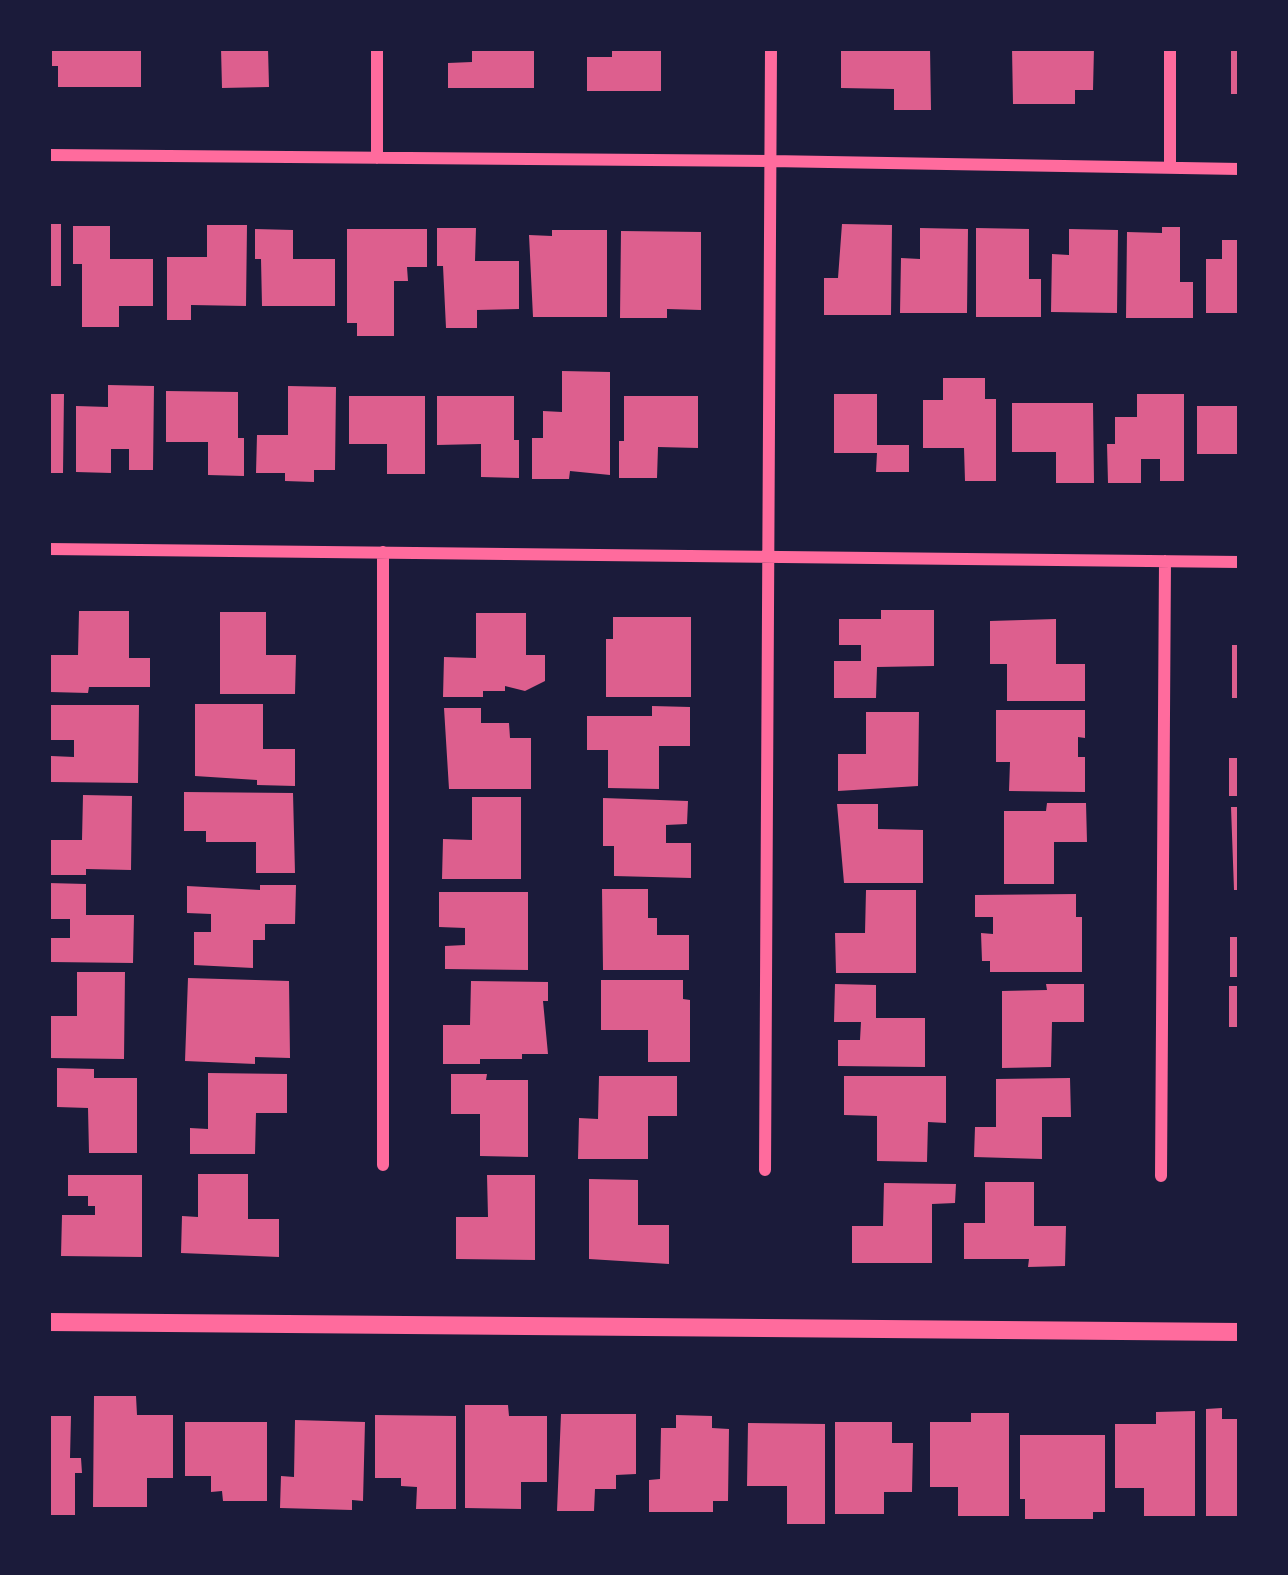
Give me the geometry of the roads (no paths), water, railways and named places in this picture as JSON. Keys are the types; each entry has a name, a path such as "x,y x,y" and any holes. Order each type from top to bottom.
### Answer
{"street":[{"path":"377,48 377,158"},
{"path":"765,1170 771,48"},
{"path":"1170,48 1170,168"},
{"path":"48,155 1240,169"},
{"path":"48,549 1240,562"},
{"path":"382,1165 383,553"},
{"path":"1161,1175 1165,561"},
{"path":"48,1322 1240,1332"}]}
